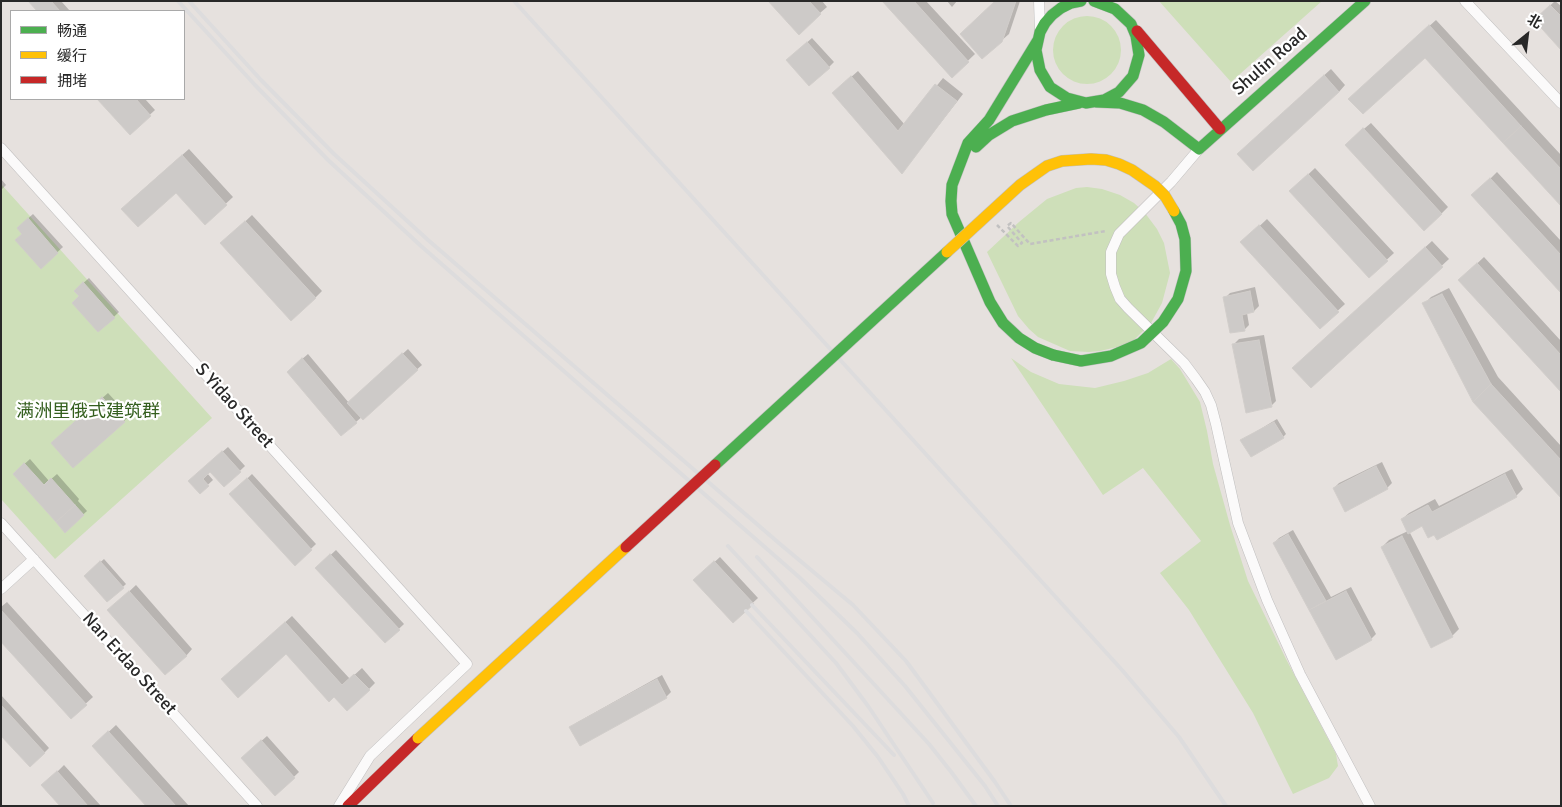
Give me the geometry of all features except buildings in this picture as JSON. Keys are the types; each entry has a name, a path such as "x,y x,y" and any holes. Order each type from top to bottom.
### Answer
{"main road":[{"path":"348,806 418,738 1020,185 1047,166 1062,161 1091,158 1106,160 1132,170 1155,186 1165,196 1181,224 1185,239 1186,271 1175,305 1163,322 1134,346 1112,356 1081,361 1053,356 1035,348 1019,338 1004,323 990,302 952,214 950,201 952,184 968,143 994,112 1026,62 1045,23 1061,8 1081,1"},
{"path":"1094,1 1115,8 1127,20 1220,129"},
{"name":"Shulin Road","path":"1199,149 1365,1"},
{"path":"1039,36 1037,60 1040,70 1050,87 1067,98 1091,103 1104,100 1119,92 1133,76 1137,65 1138,46 1136,36 1127,20"},
{"path":"957,170 980,142 1012,121 1061,106 1091,103 1120,103 1143,110 1164,122 1199,149"}],"street":[{"path":"1039,1 1039,36"},
{"path":"1113,1 1127,20"},
{"path":"1465,1 1561,103"},
{"name":"S Yidao Street","path":"1,148 468,664 370,756 339,806"},
{"path":"1199,149 1171,182 1119,234 1111,252 1111,274 1118,293 1128,308 1184,363 1205,392 1216,424 1238,523 1267,600 1300,674 1370,806"},
{"name":"Nan Erdao Street","path":"1,523 257,806"},
{"path":"1,589 34,559"}],"path":[{"path":"996,223 1018,246 1022,243 1007,226 1011,223 1030,244 1106,231"}],"green space":[{"path":"1159,1 1322,1 1231,82"},
{"path":"1087,16 1100,19 1111,26 1118,37 1121,50 1118,63 1111,74 1100,81 1087,84 1074,81 1063,74 1056,63 1053,50 1056,37 1063,26 1074,19"},
{"name":"满洲里俄式建筑群","path":"1,184 212,418 55,559 1,499"},
{"path":"1076,188 1102,189 1120,195 1134,203 1145,213 1157,229 1164,243 1170,273 1162,303 1151,323 1134,340 1117,347 1089,352 1070,351 1038,337 1029,329 1018,316 987,252 1047,199"},
{"path":"1011,358 1031,372 1059,384 1095,388 1148,373 1171,359 1180,369 1200,402 1213,464 1248,581 1336,754 1338,766 1329,778 1293,794 1253,713 1189,610 1160,573 1201,541 1143,468 1103,495"}],"railway":[{"path":"178,1 255,85 328,160 421,246 799,577 857,633 905,686 985,786 998,806"},
{"path":"189,1 261,80 334,154 428,240 853,605 906,661 1011,806"},
{"path":"514,1 1122,670 1179,737 1226,806"},
{"path":"728,546 836,663 868,706 933,803"},
{"path":"757,557 929,744 976,806"},
{"path":"752,605 894,755"},
{"path":"746,611 853,726 878,757 909,806"}],"traffic: fast":[{"path":"1081,1 1071,3 1052,15 1040,32 1036,50 1040,70 1050,87 1067,98 1086,103 1104,100 1119,92 1133,76 1139,55 1136,36 1131,24 1115,9 1094,1"},
{"path":"1096,102 1120,103 1143,110 1164,122 1199,149 1365,1"},
{"path":"1038,40 989,120 968,143 952,185 951,201 952,214 990,302 1003,323 1019,338 1035,348 1053,355"},
{"path":"976,147 989,135 1012,121 1046,110 1079,103"},
{"path":"1053,355 1081,361 1111,356 1141,343 1163,322 1178,299 1186,271 1185,239 1181,224 1174,211"},
{"path":"715,465 947,252"}],"traffic: jam":[{"path":"1137,31 1220,129"},
{"path":"626,547 715,465"},
{"path":"348,806 418,738"}],"traffic: slow":[{"path":"947,252 1020,185 1047,166 1062,161 1091,159 1106,160 1119,164 1132,170 1155,186 1165,196 1174,211"},
{"path":"418,738 626,547"}]}
